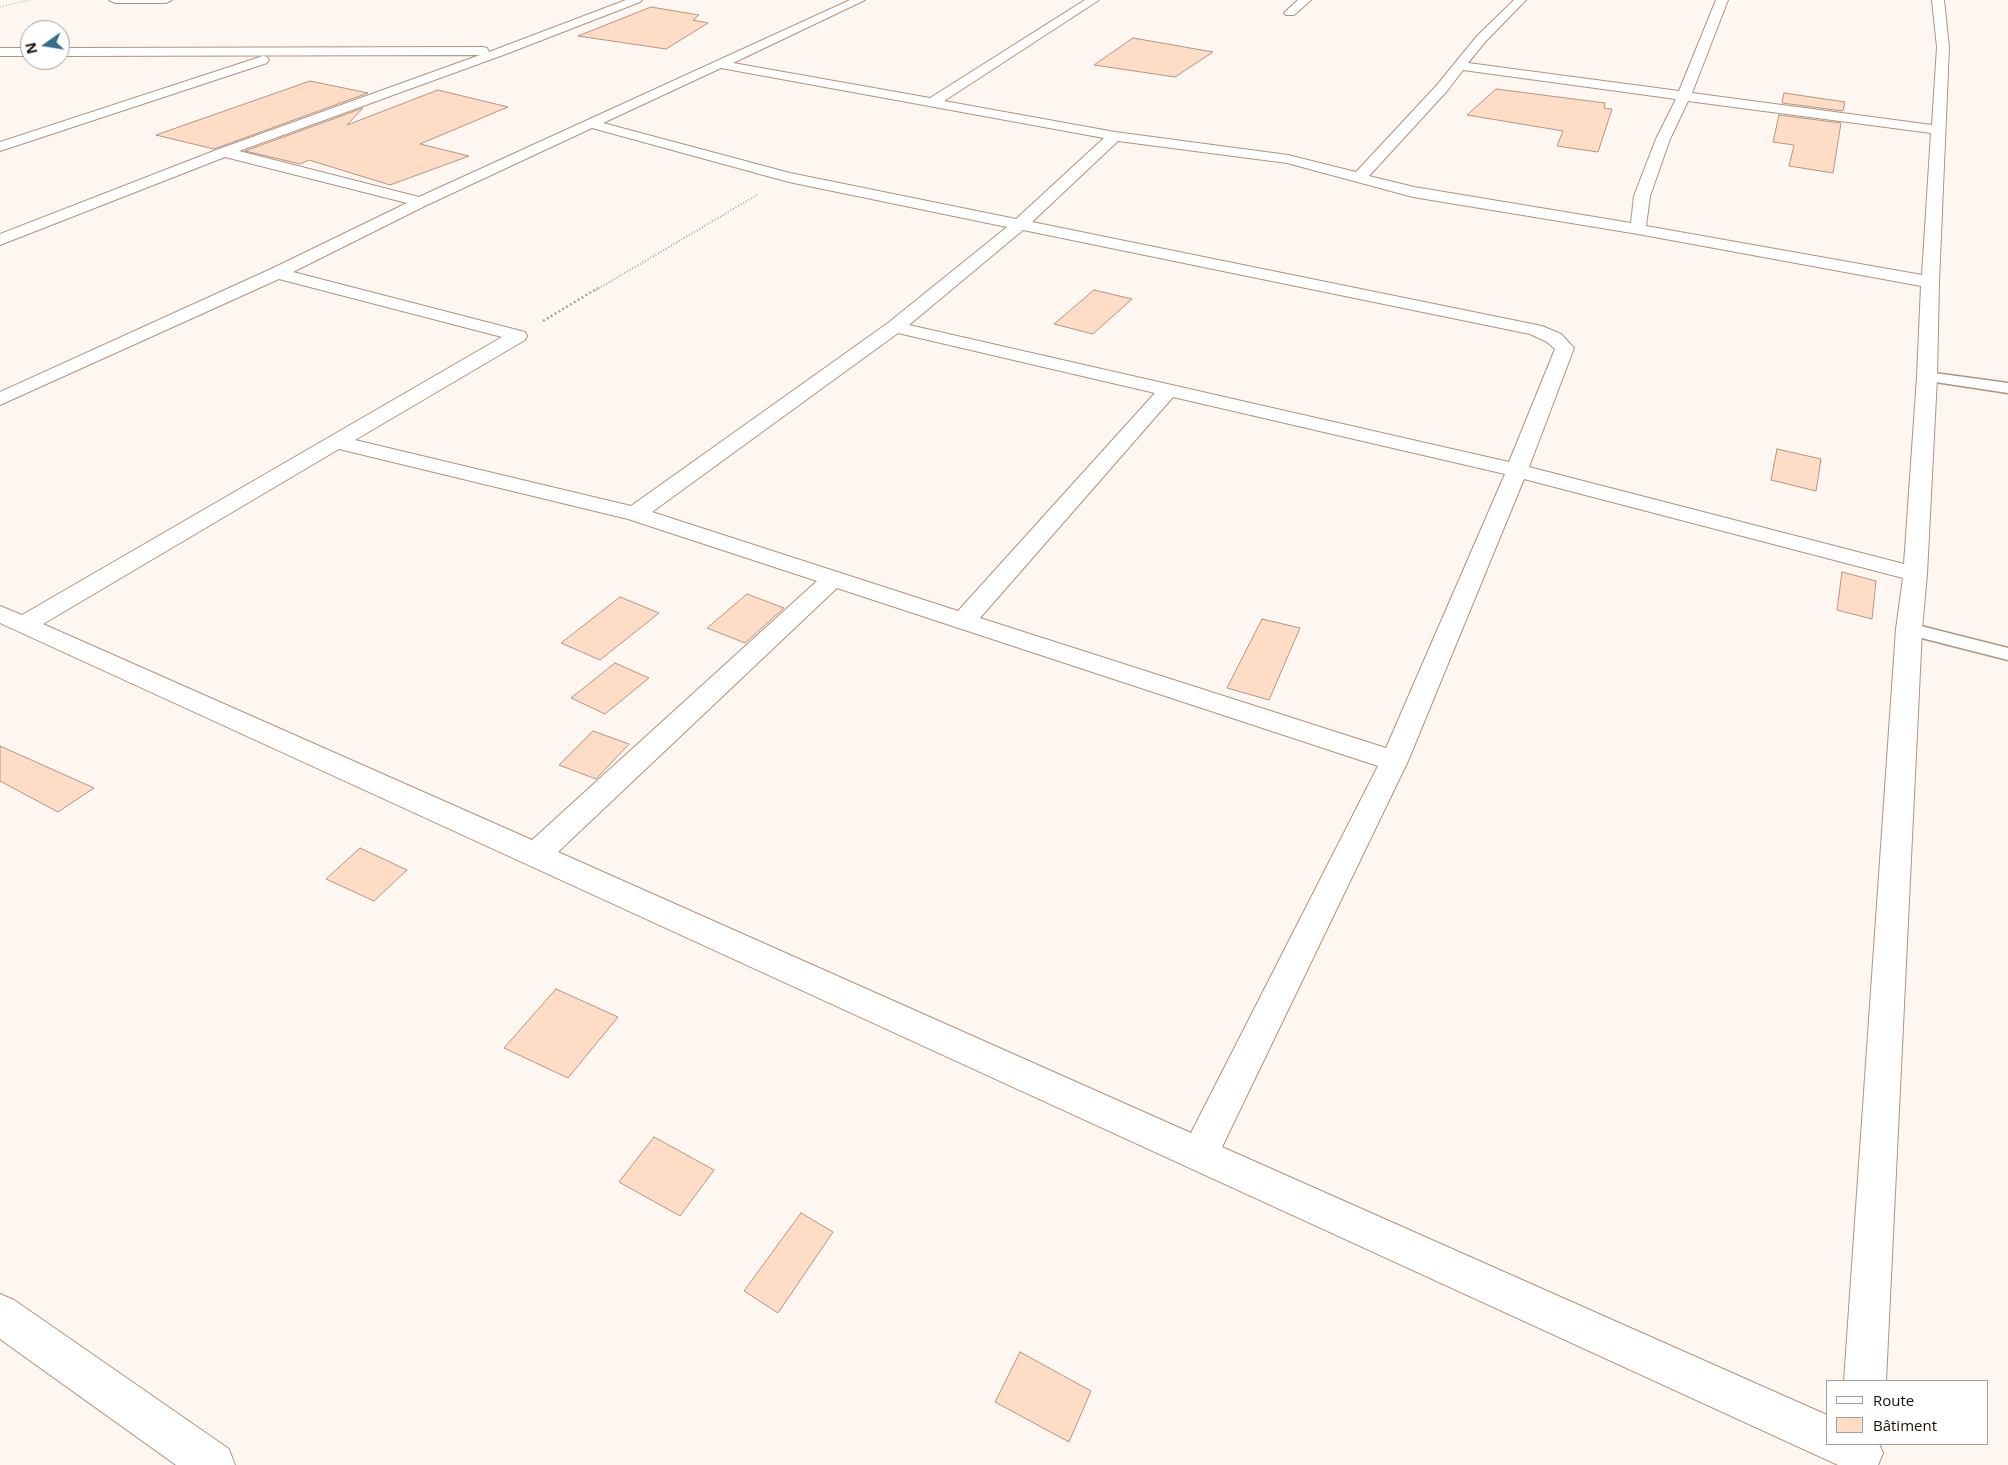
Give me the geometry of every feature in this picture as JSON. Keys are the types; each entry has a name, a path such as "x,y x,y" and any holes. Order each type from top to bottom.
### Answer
{"street":[{"path":"115,0 166,0"},
{"path":"0,240 224,152 636,0"},
{"path":"0,399 277,273 421,202 859,0"},
{"path":"1290,12 1305,0"},
{"path":"1359,178 1520,0"},
{"path":"1638,229 1642,196 1663,139 1684,94 1722,0"},
{"path":"1865,1380 1909,629 1915,574 1927,378 1930,282 1943,47 1938,0"},
{"path":"933,102 1087,1"},
{"path":"70,52 502,51"},
{"path":"0,52 20,52"},
{"path":"0,147 286,52"},
{"path":"719,64 1115,136 1288,159 1413,192 1638,229 1930,282"},
{"path":"1460,66 1684,94 1938,130"},
{"path":"591,124 789,177 1535,330 1554,338 1565,348 1517,470 1394,760 1199,1156"},
{"path":"635,514 895,327 1019,225 1115,136"},
{"path":"224,152 421,202"},
{"path":"277,273 518,336"},
{"path":"895,327 1517,470 1915,574"},
{"path":"12,619 336,442 518,336"},
{"path":"963,621 1168,390"},
{"path":"336,442 635,514 1394,760"},
{"path":"534,856 833,578"},
{"path":"12,619 1826,1438"},
{"path":"0,1314 213,1465"}],"lane":[{"path":"1927,378 2008,388"},
{"path":"1909,629 2008,654"}],"path":[{"path":"0,7 30,0"},
{"path":"518,336 789,177"}],"building":[{"path":"651,7 699,15 693,20 708,23 666,49 578,36"},
{"path":"1133,38 1213,52 1175,77 1094,65"},
{"path":"310,81 368,93 214,149 156,135"},
{"path":"1496,89 1605,103 1604,108 1612,109 1598,152 1557,146 1563,131 1467,115"},
{"path":"438,90 508,107 420,144 469,156 390,185 309,160 300,164 245,151 363,108 347,125"},
{"path":"1784,93 1845,102 1843,111 1782,103"},
{"path":"1779,115 1841,123 1833,173 1789,166 1794,145 1773,142"},
{"path":"1094,290 1132,299 1093,334 1054,324"},
{"path":"1777,449 1821,459 1816,491 1771,480"},
{"path":"1842,572 1876,581 1872,619 1837,610"},
{"path":"747,594 784,608 745,643 707,628"},
{"path":"620,597 659,613 600,660 561,643"},
{"path":"1262,619 1300,628 1269,700 1227,688"},
{"path":"615,663 649,678 605,714 571,698"},
{"path":"593,731 629,744 596,779 559,765"},
{"path":"0,746 94,788 58,812 0,781"},
{"path":"360,848 407,870 374,901 326,879"},
{"path":"556,989 618,1017 568,1078 504,1048"},
{"path":"654,1137 714,1170 680,1216 619,1182"},
{"path":"801,1213 833,1232 778,1313 744,1291"},
{"path":"1020,1352 1091,1391 1069,1442 995,1402"}]}
